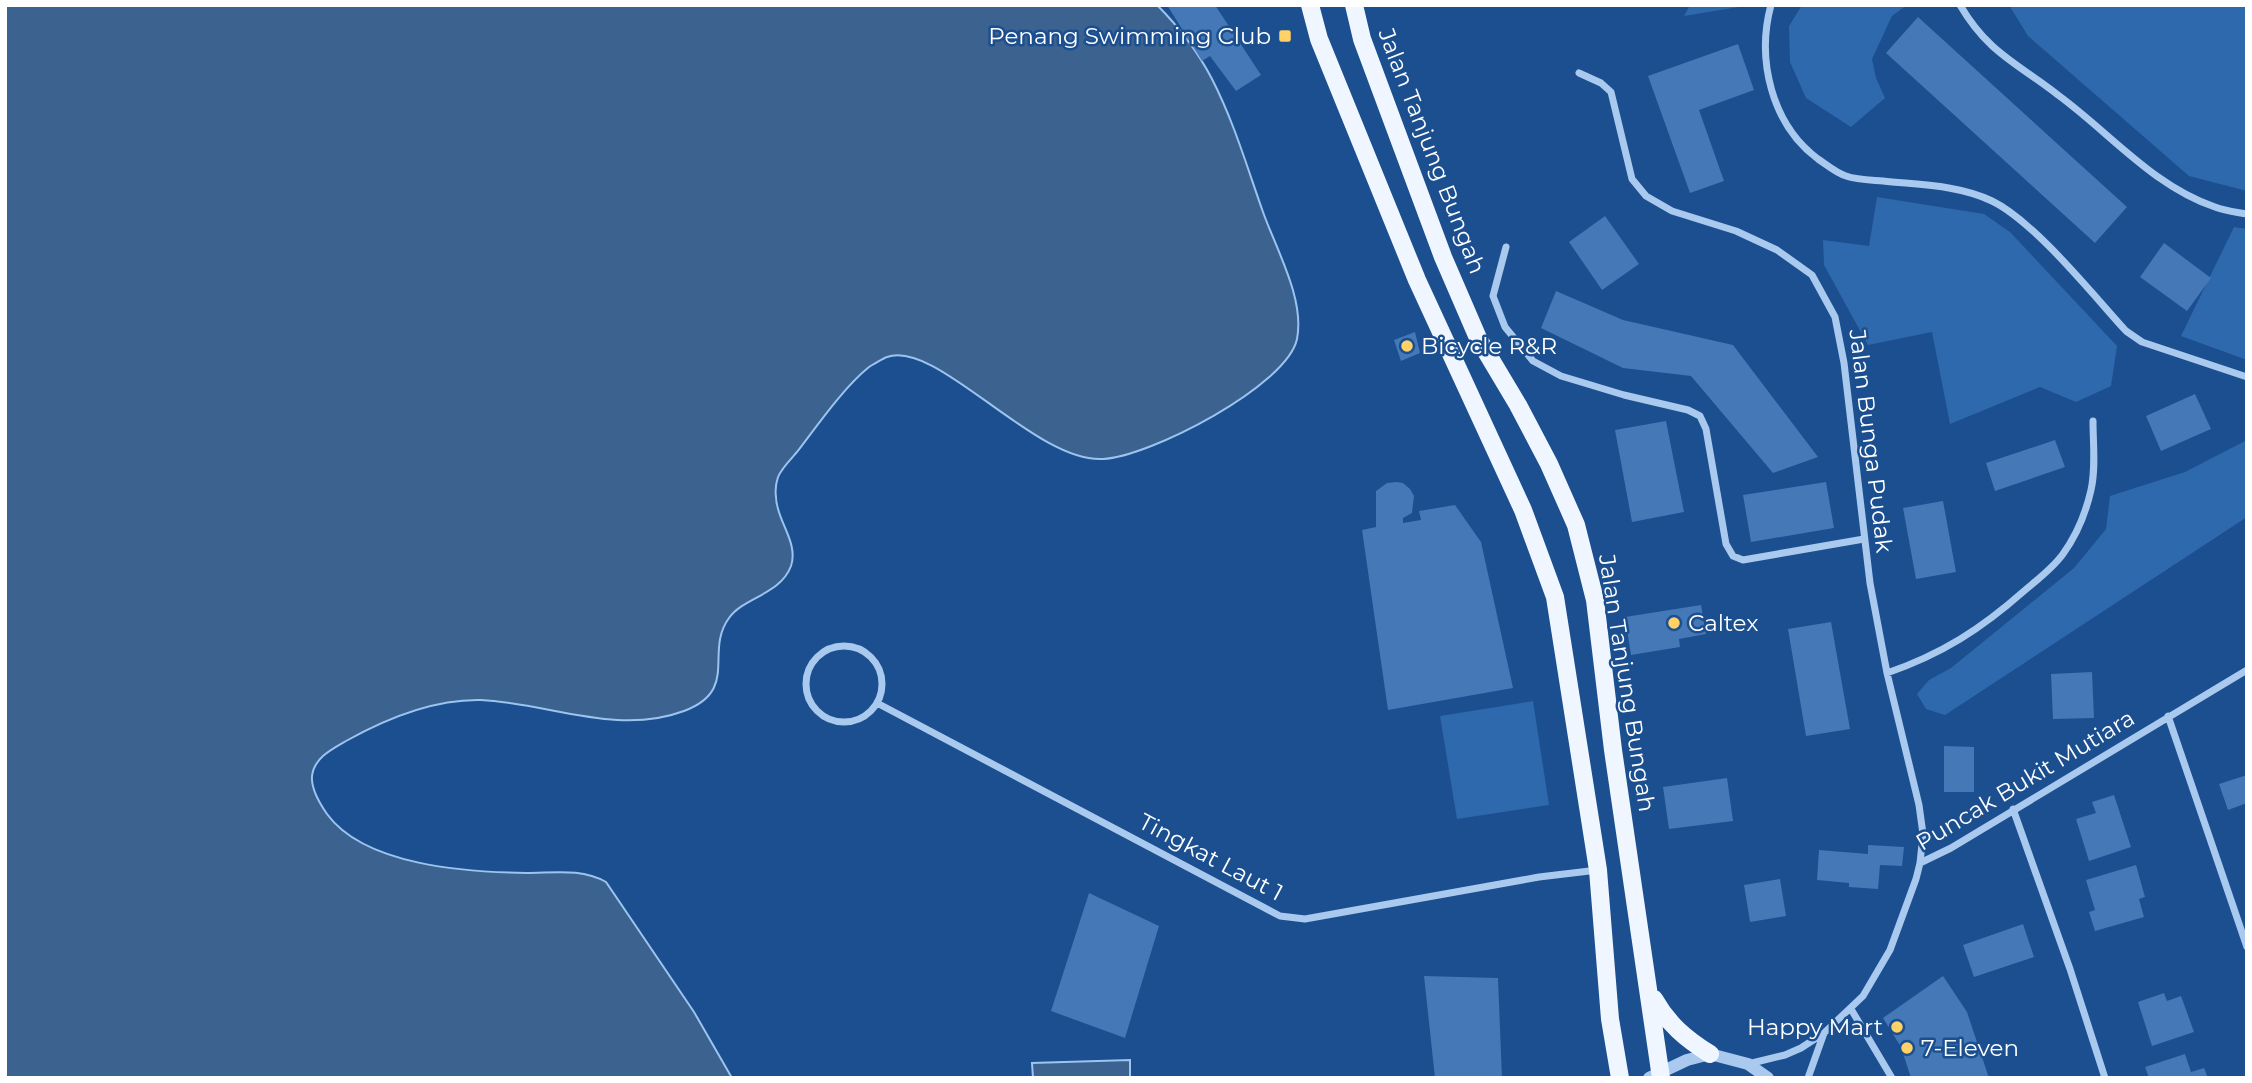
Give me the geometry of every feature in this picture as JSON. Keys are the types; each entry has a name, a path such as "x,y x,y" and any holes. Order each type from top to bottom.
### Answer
{"main road":[{"path":"1310,5 1319,39 1412,267 1523,510 1555,597 1598,870 1610,1019 1620,1078"},
{"name":"Jalan Tanjung Bungah","path":"1354,5 1362,39 1453,280 1478,338 1549,464 1576,525 1595,600 1613,750 1648,990 1657,1076"},
{"path":"1648,990 1665,1018 1684,1037 1710,1054"}],"street":[{"path":"1770,5 1765,35 1765,58 1770,85 1779,109 1809,152 1846,176 1971,192 1995,203 2028,227 2126,331 2141,342 2247,377"},
{"path":"1960,5 1970,23 1988,44 2060,96 2150,172 2205,202 2247,214"},
{"name":"Jalan Bunga Pudak","path":"1579,72 1601,83 1611,92 1632,179 1646,196 1672,211 1736,231 1777,250 1812,275 1835,317 1844,363 1864,539 1887,673 1919,805 1923,834 1920,863"},
{"path":"1506,247 1493,296 1505,327 1533,361 1561,376 1688,410 1700,416 1706,429 1726,544 1733,556 1743,560 1864,539"},
{"path":"1887,673 1937,653 1983,626 2063,555 2081,520 2091,489 2094,464 2093,421"},
{"path":"835,646 860,649 870,656 881,678 881,691 877,702 869,712 858,719 834,720 822,715 808,695 806,682 814,659 835,646"},
{"name":"Puncak Bukit Mutiara","path":"1748,1064 1785,1055 1824,1033 1851,1009 1890,950 1903,919 1920,863 1951,848 2247,670"},
{"name":"Tingkat Laut 1","path":"877,702 1280,916 1305,919 1539,877 1598,870"},
{"path":"2168,716 2247,947"},
{"path":"2013,809 2070,969 2105,1078"},
{"path":"1851,1009 1892,1078"},
{"name":"Puncak Bukit Mutiara","path":"1808,1078 1824,1033"},
{"path":"1657,1076 1687,1060 1710,1054 1748,1064 1768,1078"}],"shaded area":[{"path":"5,5 1157,5 1201,59 1227,112 1293,291 1297,307 1297,339 1288,358 1269,377 1214,416 1151,446 1103,459 1076,455 1048,442 932,366 908,356 887,357 869,367 850,385 779,474 777,506 792,548 791,566 786,576 771,590 743,605 729,618 719,644 716,681 711,692 701,702 684,711 659,718 633,720 582,716 506,702 481,700 446,703 428,706 378,725 335,747 316,764 312,776 313,786 327,814 344,831 366,845 419,863 447,868 577,873 606,882 694,1012 732,1078 5,1078"},
{"path":"1690,5 1751,5 1684,16"},
{"path":"1802,5 1907,5 1892,16 1872,59 1876,78 1885,98 1851,127 1806,98 1790,62 1789,26"},
{"path":"2009,5 2247,5 2247,191 2189,176 2028,36"},
{"path":"1877,197 1984,214 2010,232 2117,346 2111,386 2076,402 2040,387 1950,424 1932,332 1868,345 1824,265 1823,240 1869,246"},
{"path":"2234,227 2247,229 2247,360 2181,336"},
{"path":"2247,440 2247,517 1945,715 1926,709 1917,694 1929,680 1951,668 2074,568 2106,529 2110,496 2185,472"},
{"path":"1533,701 1549,805 1457,819 1440,716"},
{"path":"1130,1060 1130,1078 1033,1078 1032,1063"}],"building":[{"path":"1167,5 1215,5 1261,75 1236,91 1210,56 1202,61"},
{"path":"1918,17 2127,207 2095,243 1886,53"},
{"path":"1738,44 1754,90 1699,110 1724,181 1690,193 1648,76"},
{"path":"1605,216 1639,264 1602,290 1569,242"},
{"path":"2164,243 2211,278 2187,311 2140,277"},
{"path":"1556,291 1623,320 1733,345 1818,457 1773,473 1691,376 1623,368 1541,328"},
{"name":"Bicycle R&R","path":"1415,332 1420,353 1401,361 1394,340"},
{"path":"2195,394 2211,429 2161,451 2146,416"},
{"path":"1666,421 1684,512 1632,522 1615,430"},
{"path":"2055,440 2065,467 1995,491 1986,463"},
{"path":"1826,482 1834,528 1751,542 1743,495"},
{"path":"1387,483 1403,483 1414,496 1412,513 1403,518 1403,523 1421,520 1419,511 1455,505 1481,542 1513,688 1388,710 1362,530 1376,527 1376,491"},
{"path":"1943,501 1956,572 1916,579 1903,508"},
{"path":"1701,605 1706,634 1679,639 1680,647 1631,655 1625,617"},
{"path":"1831,622 1850,729 1806,736 1788,629"},
{"path":"2092,672 2094,718 2053,719 2051,674"},
{"path":"1944,746 1974,747 1974,792 1944,792"},
{"path":"2247,775 2247,803 2228,810 2219,784"},
{"path":"1727,778 1733,821 1669,829 1663,787"},
{"path":"2114,795 2131,847 2089,861 2076,819 2096,813 2092,802"},
{"path":"1868,845 1904,847 1902,866 1880,865 1878,889 1849,887 1849,883 1817,880 1819,850 1868,854"},
{"path":"2136,865 2145,897 2139,899 2144,917 2095,931 2089,912 2095,910 2086,880"},
{"path":"1780,879 1786,916 1750,922 1744,885"},
{"path":"1089,893 1159,926 1125,1038 1051,1011"},
{"path":"2023,924 2034,957 1974,977 1963,945"},
{"path":"1424,976 1498,978 1502,1078 1435,1078"},
{"path":"1943,976 1967,1012 1989,1078 1911,1078 1901,1047 1883,1018"},
{"path":"2164,993 2167,1001 2181,996 2194,1032 2152,1046 2138,1002"},
{"path":"2185,1054 2191,1072 2204,1068 2208,1078 2149,1078 2145,1067"}],"place":[{"name":"Penang Swimming Club","path":"1285,36"},
{"name":"Bicycle R&R","path":"1407,346"},
{"name":"Caltex","path":"1674,623"},
{"name":"Happy Mart","path":"1897,1027"},
{"name":"7-Eleven","path":"1907,1048"}]}
